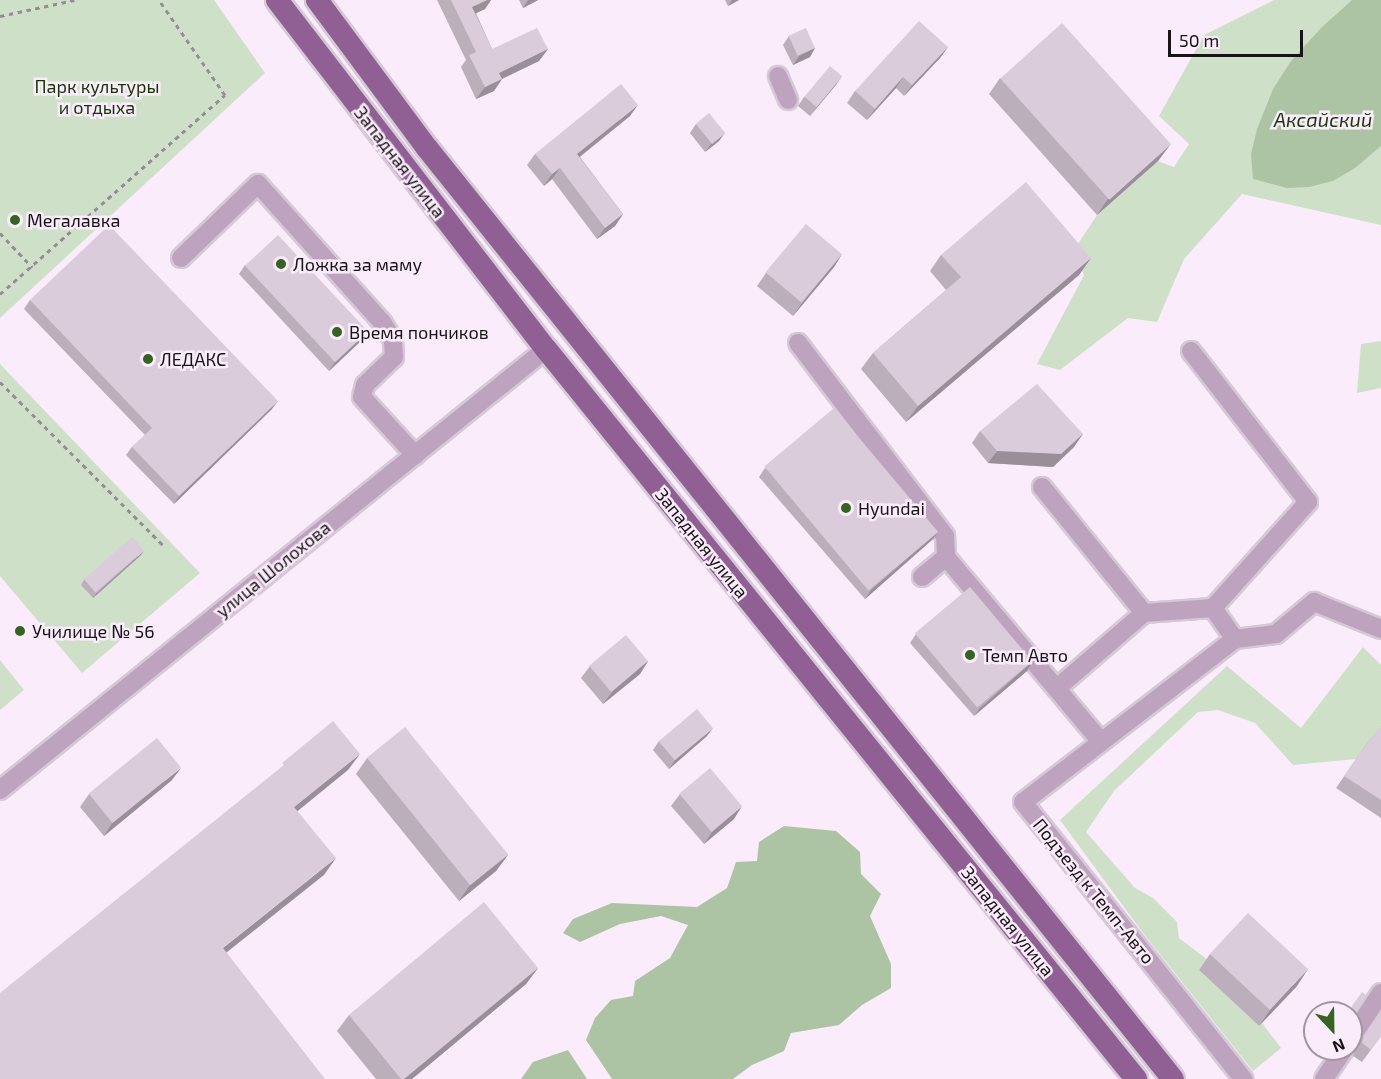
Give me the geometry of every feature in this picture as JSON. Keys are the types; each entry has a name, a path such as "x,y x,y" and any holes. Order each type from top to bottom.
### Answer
{"main road":[{"name":"Западная улица","path":"278,0 546,349 1136,1079"},
{"name":"Западная улица","path":"316,0 427,148 1173,1079"}],"street":[{"path":"778,76 788,100"},
{"path":"181,258 258,184 382,322 393,340 394,357 365,385 362,397 415,455"},
{"path":"798,343 945,536 946,557 1101,742"},
{"name":"улица Шолохова","path":"0,790 546,349"},
{"path":"1057,688 1144,613 1213,608 1308,502 1191,351"},
{"path":"1042,488 1144,613"},
{"path":"922,577 946,557"},
{"path":"1213,608 1235,639 1276,634 1314,603 1381,629"},
{"name":"Подъезд к Темп-Авто","path":"1235,639 1023,802 1243,1079"},
{"path":"1363,1020 1381,993"},
{"path":"1324,1079 1336,1061"}],"path":[{"path":"0,16 74,0"},
{"path":"0,294 225,95 159,0"},
{"path":"0,232 32,267"},
{"path":"0,382 163,544"}],"green space":[{"name":"Парк культуры и отдыха","path":"0,0 214,0 265,73 0,318"},
{"path":"1274,0 1381,0 1381,225 1242,194 1184,259 1157,322 1128,318 1060,370 1037,364 1084,275 1074,250 1097,215 1158,161 1174,167 1189,144 1159,116 1204,35"},
{"path":"1381,341 1381,388 1357,393 1361,344"},
{"path":"0,364 200,573 82,673 0,576"},
{"path":"1363,647 1381,665 1381,728 1356,759 1293,765 1255,723 1218,710 1198,712 1114,791 1086,832 1135,888 1153,898 1177,922 1179,938 1208,960 1199,970 1259,1026 1262,1023 1281,1048 1253,1071 1143,933 1060,820 1227,666 1301,728"},
{"path":"0,660 24,690 0,710"}],"water":[{"name":"Аксайский","path":"1352,0 1381,0 1381,146 1355,168 1333,181 1309,187 1287,188 1253,179 1251,154 1257,129 1273,89 1291,61 1321,28"},
{"path":"784,826 836,831 860,852 861,874 881,894 870,916 891,964 891,988 862,1005 839,1025 791,1033 784,1051 752,1065 733,1079 612,1079 586,1040 595,1018 611,1000 633,996 635,981 670,958 688,925 661,916 620,924 580,942 563,933 573,919 612,903 697,907 727,888 736,862 757,861 759,842"},
{"path":"568,1050 587,1079 521,1079 533,1062"}],"building":[{"path":"451,0 487,0 472,7 492,49 537,28 548,49 499,73 502,79 485,87 469,55 476,52"},
{"path":"919,21 948,47 912,85 903,77 875,109 855,91"},
{"path":"1062,23 1171,144 1109,200 1000,79"},
{"path":"806,28 815,48 798,56 789,36"},
{"path":"830,66 842,76 817,107 804,97"},
{"path":"621,84 638,105 577,154 623,214 605,228 560,168 552,174 535,154"},
{"path":"709,113 725,133 712,144 696,124"},
{"path":"1026,182 1091,258 918,406 873,353 961,277 941,255"},
{"path":"806,224 842,254 802,302 766,272"},
{"name":"ЛЕДАКС","path":"109,225 278,401 179,496 132,447 152,428 30,300"},
{"path":"278,235 368,332 335,362 245,266"},
{"path":"1037,384 1083,434 1061,454 997,451 980,431"},
{"name":"Hyundai","path":"834,408 938,532 868,591 764,466"},
{"path":"132,537 144,551 96,593 84,579"},
{"name":"Темп Авто","path":"970,587 1032,661 977,708 915,633"},
{"path":"626,635 648,661 611,692 589,666"},
{"path":"697,709 713,728 675,760 659,741"},
{"path":"333,721 360,754 294,807 336,858 223,948 325,1079 0,1079 0,993 284,765 282,763"},
{"path":"1381,726 1381,800 1344,776"},
{"path":"405,727 508,854 470,885 367,758"},
{"path":"157,738 181,768 113,823 89,793"},
{"path":"710,768 742,806 711,832 679,794"},
{"path":"484,902 538,968 404,1079 401,1079 349,1015"},
{"path":"1248,913 1308,969 1270,1010 1210,954"},
{"path":"1362,992 1366,995 1363,1001 1356,1001"},
{"path":"1381,1013 1381,1036 1371,1050 1363,1044 1364,1036"}],"place":[{"name":"Мегалавка","path":"15,220"},
{"name":"Ложка за маму","path":"281,264"},
{"name":"Время пончиков","path":"337,332"},
{"name":"ЛЕДАКС","path":"148,359"},
{"name":"Hyundai","path":"846,508"},
{"name":"Училище № 56","path":"20,631"},
{"name":"Темп Авто","path":"970,655"}]}
